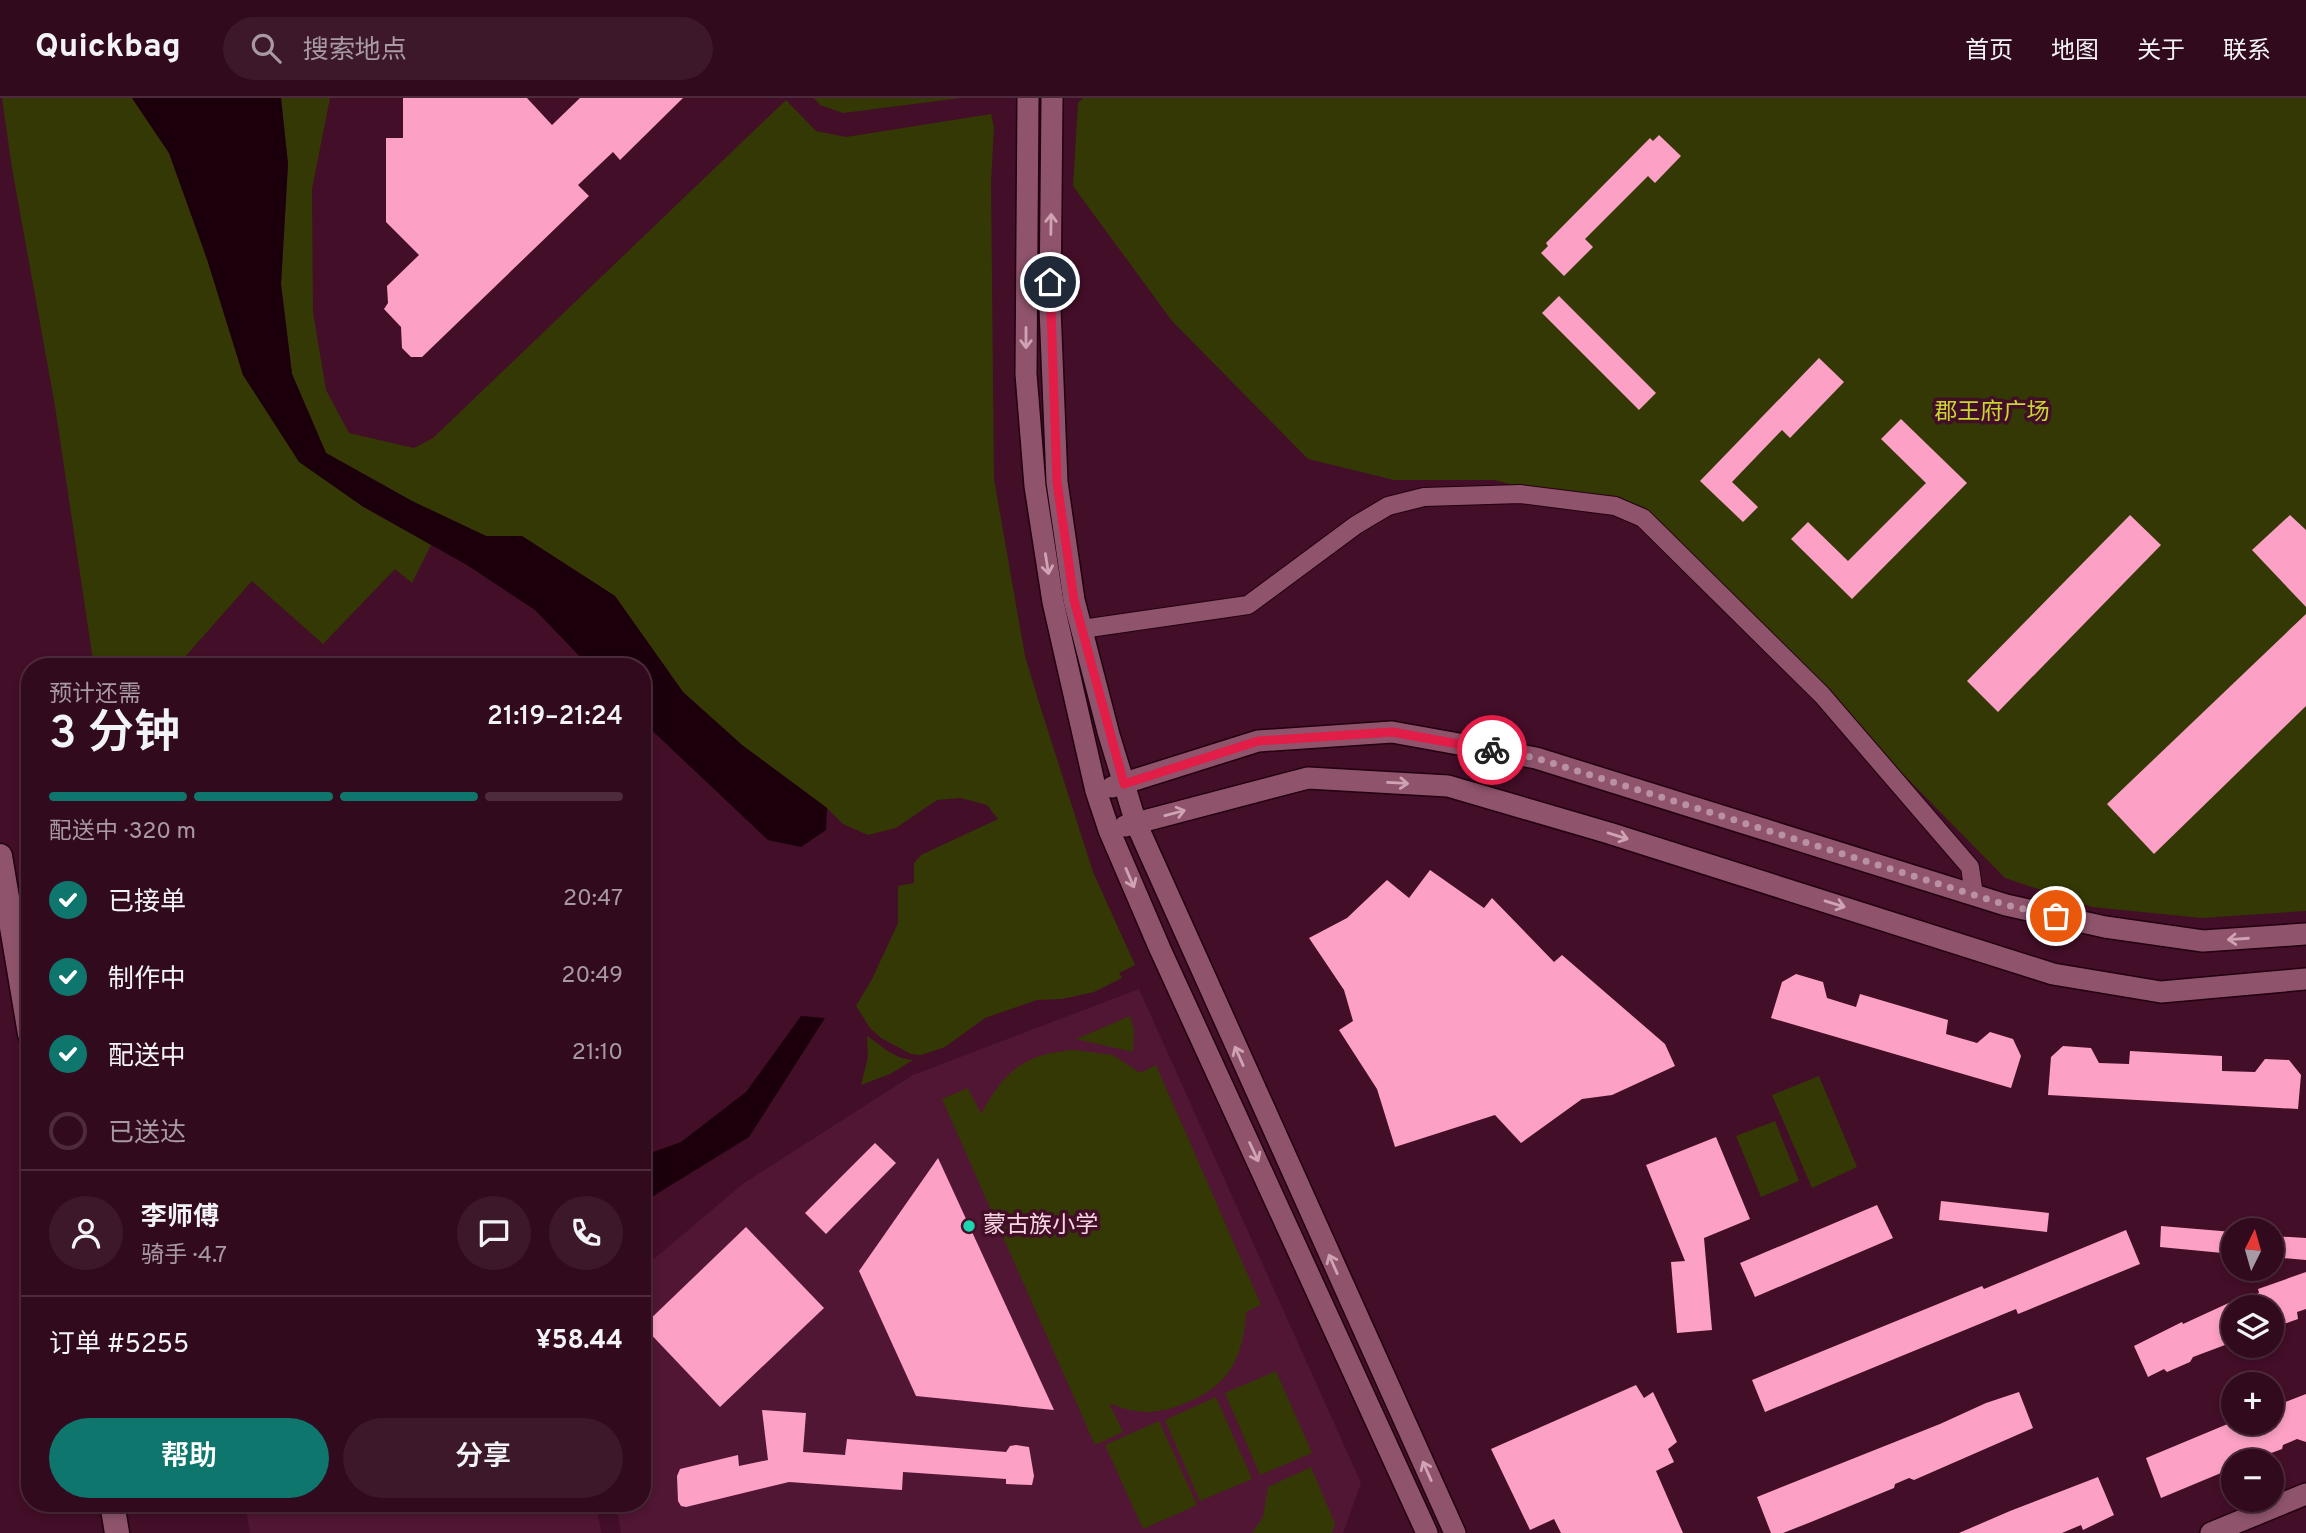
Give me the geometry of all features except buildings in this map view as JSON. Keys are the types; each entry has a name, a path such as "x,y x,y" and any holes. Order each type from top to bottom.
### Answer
{"main road":[{"path":"0,856 21,981"},
{"path":"113,1512 117,1533"}],"street":[{"path":"1028,98 1026,374 1035,486 1053,602 1096,791 1109,830 1166,961 1427,1533"},
{"path":"1052,98 1050,308 1057,482 1074,600 1124,784 1136,823 1455,1533"},
{"path":"1082,629 1248,605 1356,524 1388,506 1424,497 1520,494 1615,506 1643,518 1822,695 1970,867 1974,895"},
{"path":"1096,791 1258,741 1392,732 1536,758 2006,905 2105,927 2203,942 2306,933"},
{"path":"1109,830 1308,778 1448,786 1609,833 2053,974 2161,992 2306,979"},
{"path":"2211,1533 2306,1494"}],"shaded area":[{"path":"132,98 281,98 288,164 281,284 292,374 326,453 412,501 486,536 522,536 615,596 683,692 742,745 827,808 826,830 801,847 768,840 651,730 651,658 581,658 535,610 467,565 362,506 299,462 243,375 207,259 169,153"},
{"name":"蒙古族小学","path":"1139,989 1361,1483 1343,1533 621,1533 618,1512 651,1512 651,1261 744,1183 913,1075"},
{"path":"801,1016 825,1018 749,1137 651,1197 651,1153 681,1142 746,1092"},
{"path":"246,1512 598,1512 601,1533 250,1533"}],"green space":[{"path":"2,98 132,98 169,153 207,259 243,375 362,506 431,545 412,583 395,569 323,644 252,581 184,658 93,658 55,406"},
{"path":"281,98 330,98 312,189 313,312 326,390 349,433 414,448 433,438 786,100 816,131 846,137 991,114 994,127 991,182 994,479 1025,656 1093,872 1135,965 1119,973 1122,978 1094,992 1062,999 1037,1000 985,1018 945,1047 921,1055 911,1054 881,1038 870,1028 856,1006 898,923 898,886 914,883 914,863 921,855 998,819 987,805 961,798 937,800 896,828 868,835 843,824 827,808 742,745 683,692 615,596 522,536 486,536 412,501 326,453 292,374 281,284 288,164"},
{"path":"814,98 961,98 843,113 820,105"},
{"name":"郡王府广场","path":"1083,98 2306,98 2306,911 2202,918 2092,907 2005,878 1686,553 1606,509 1494,480 1394,480 1308,459 1172,321 1073,186 1078,103"},
{"path":"1130,1016 1134,1030 1133,1052 1076,1039"},
{"path":"867,1036 894,1055 913,1060 890,1074 861,1085 868,1057"},
{"path":"1075,1050 1113,1055 1140,1073 1156,1065 1261,1305 1246,1312 1238,1355 1224,1378 1214,1387 1188,1402 1157,1411 1129,1410 1109,1403 1123,1432 1095,1445 942,1099 968,1088 981,1114 998,1086 1018,1067 1042,1055"},
{"path":"1819,1076 1857,1167 1812,1188 1772,1095"},
{"path":"1775,1121 1799,1181 1761,1197 1736,1136"},
{"path":"1276,1371 1312,1453 1260,1475 1225,1393"},
{"path":"1216,1397 1252,1479 1200,1501 1165,1420"},
{"path":"1159,1421 1197,1505 1143,1529 1105,1445"},
{"path":"1311,1467 1335,1524 1332,1533 1252,1533 1263,1517 1268,1487"}],"way so far":[{"path":"1492,750 1536,758 2006,905 2056,916"}],"place":[{"name":"蒙古族小学","path":"969,1226"}],"route":[{"path":"1050,282 1057,482 1074,600 1124,784 1258,741 1392,732 1492,750"}]}
